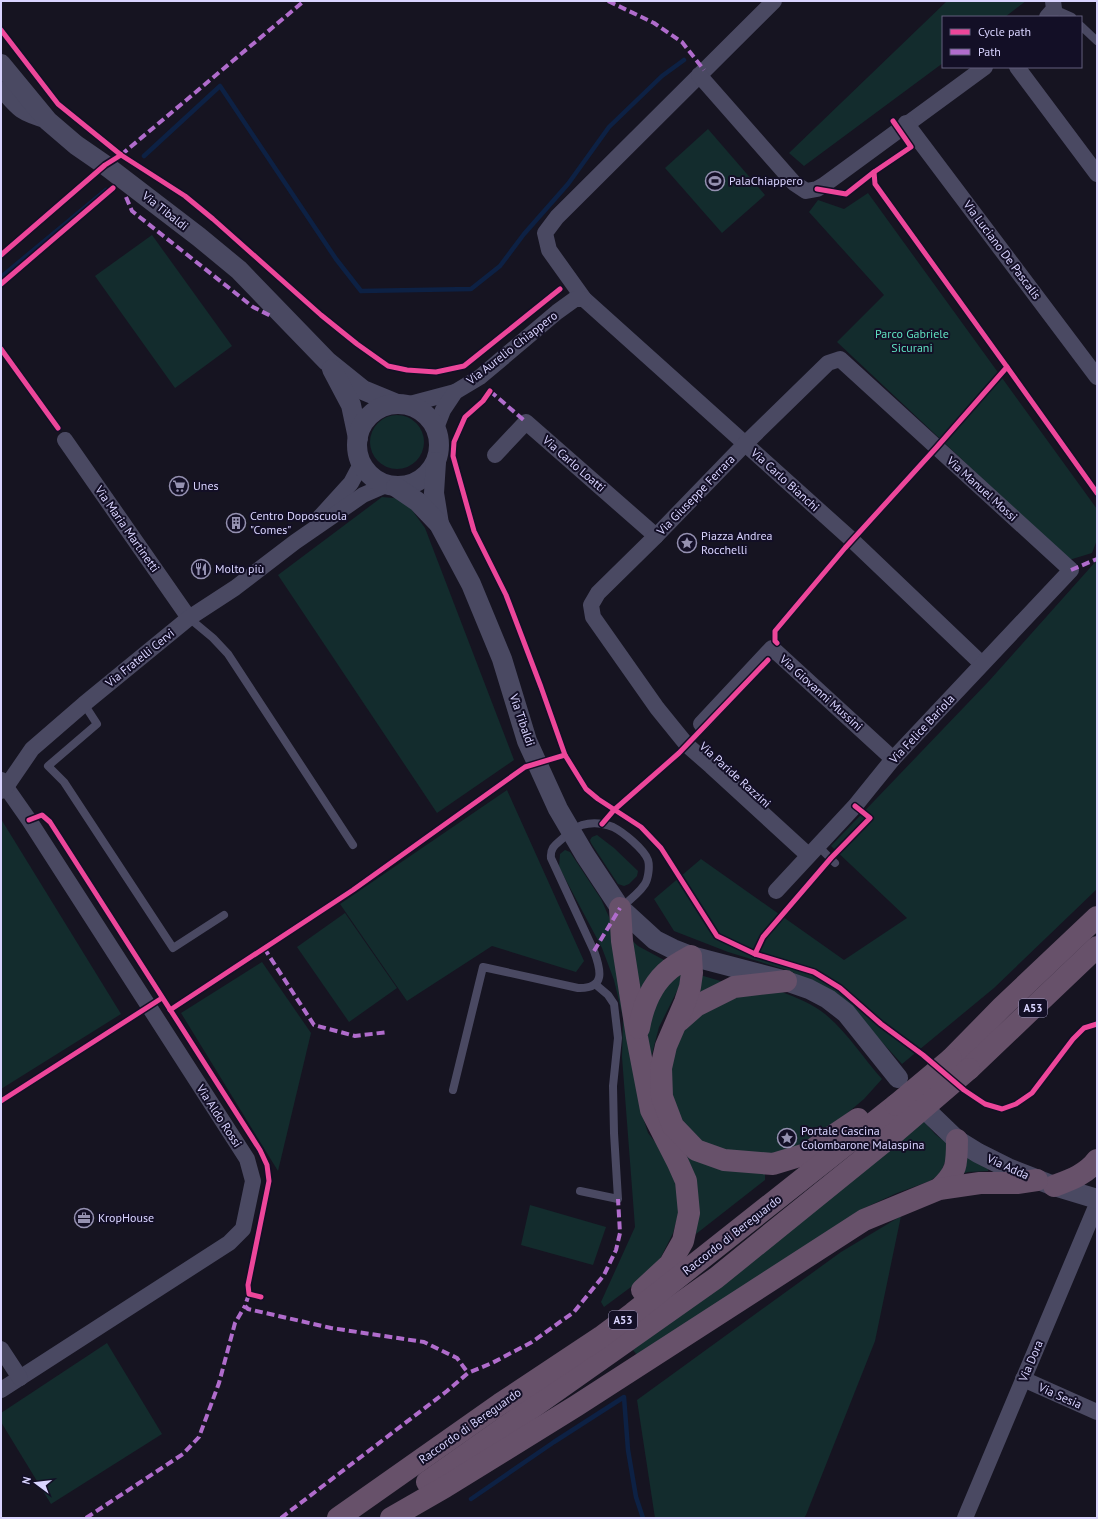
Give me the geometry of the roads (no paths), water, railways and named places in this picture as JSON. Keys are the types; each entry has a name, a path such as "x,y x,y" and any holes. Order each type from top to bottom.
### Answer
{"highway":[{"path":"500,1404 624,1306 670,1264 683,1241 690,1213 686,1181 651,1110 637,1037 622,940 620,908"},
{"name":"Raccordo di Bereguardo","path":"375,1518 716,1278 884,1142 1002,1007 1097,917"},
{"name":"Raccordo di Bereguardo","path":"338,1518 500,1404 601,1337 633,1313 894,1093 955,1060 1097,947"},
{"path":"637,1037 640,1018 646,1000 655,984 670,969 691,956 692,973 690,987 666,1046 661,1068 662,1097 673,1126 696,1150 724,1160 773,1164 806,1154 894,1093"},
{"path":"675,1025 696,1006 734,987 786,980"},
{"path":"938,1189 950,1178 956,1166 957,1140"},
{"path":"391,1518 445,1487 576,1406 864,1220 938,1189 980,1183 1017,1184 1073,1180 1092,1167 1097,1160"}],"street":[{"path":"774,1 699,76 794,183 806,191 820,187 984,68"},
{"name":"Via Tibaldi","path":"1,64 48,121 76,145 198,237 238,270 327,361 363,390 401,404"},
{"path":"1018,68 1097,174"},
{"name":"Via Carlo Bianchi","path":"699,76 557,217 545,233 549,250 584,299 744,445 852,540 982,664"},
{"path":"1,89 15,107 28,115 48,121"},
{"name":"Via Luciano De Pascalis","path":"906,123 1097,378"},
{"name":"Via Aurelio Chiappero","path":"436,428 443,410 455,392 480,376 557,312 575,299 584,299"},
{"name":"Via Giuseppe Ferrara","path":"591,605 598,593 656,536 744,445 828,363 840,359"},
{"name":"Via Manuel Mossi","path":"840,359 1071,570"},
{"name":"Via Tibaldi","path":"327,361 351,405 358,438"},
{"path":"401,404 416,408 426,415 436,428 439,445 436,462 426,476 412,484 391,486 371,477 361,464 357,451 358,438 362,425 371,414 383,407 455,392"},
{"name":"Via Carlo Loatti","path":"496,455 526,422 656,536"},
{"name":"Via Maria Martinetti","path":"65,440 189,618"},
{"name":"Via Tibaldi","path":"436,462 434,493 439,524"},
{"name":"Via Fratelli Cervi","path":"295,542 332,505 351,483 361,464"},
{"name":"Via Tibaldi","path":"391,486 418,502 439,524 471,584 502,659 527,741 558,809 620,908 655,940 673,949 691,956 786,980"},
{"name":"Via Fratelli Cervi","path":"3,786 32,749 84,704 189,618 235,588 295,542 363,495 391,486"},
{"name":"Via Felice Bariola","path":"776,891 812,850 855,806 893,759 1071,570"},
{"name":"Via Paride Razzini","path":"591,605 593,617 657,708 687,746 812,850"},
{"name":"Via Giovanni Mussini","path":"701,724 772,648 893,759"},
{"name":"Via Aldo Rossi","path":"1,1390 229,1243 243,1229 253,1181 247,1159 33,827 3,786"},
{"path":"786,980 809,989 846,1013 894,1093"},
{"name":"Via Adda","path":"931,1115 957,1140 978,1153 1008,1168 1046,1183 1097,1199"},
{"name":"Via Dora","path":"965,1518 1097,1204"},
{"path":"1,1349 20,1378"},
{"name":"Via Sesia","path":"1023,1379 1097,1412"}],"lane":[{"path":"1051,9 1069,16"},
{"path":"1082,27 1097,41"},
{"path":"189,618 213,638 228,654 353,845"},
{"path":"84,704 97,724 48,766 64,782 173,948 224,915"},
{"path":"453,1090 483,967 578,988 587,988 596,984 600,975 598,963 551,858 553,846 581,825 602,824 614,828 639,848 648,860 648,873 645,884 620,908"},
{"path":"812,850 835,863"},
{"path":"580,1191 618,1199 613,1086 618,1038 614,1004 608,995 596,984"}],"waterway":[{"path":"144,156 220,86 336,259 361,291 471,289 500,266 524,234 568,184 609,127 662,76 684,60"},
{"path":"1,277 106,190"},
{"path":"471,1499 554,1442 624,1397 628,1450 636,1497 643,1518"}],"place":[{"name":"PalaChiappero","path":"715,181"},
{"name":"Unes","path":"179,486"},
{"name":"Centro Doposcuola \"Comes\"","path":"236,523"},
{"name":"Piazza Andrea Rocchelli","path":"687,543"},
{"name":"Molto più","path":"201,569"},
{"name":"Portale Cascina Colombarone Malaspina","path":"787,1138"},
{"name":"KropHouse","path":"84,1218"}],"park label":[{"name":"Parco Gabriele Sicurani","path":"912,341"}]}
